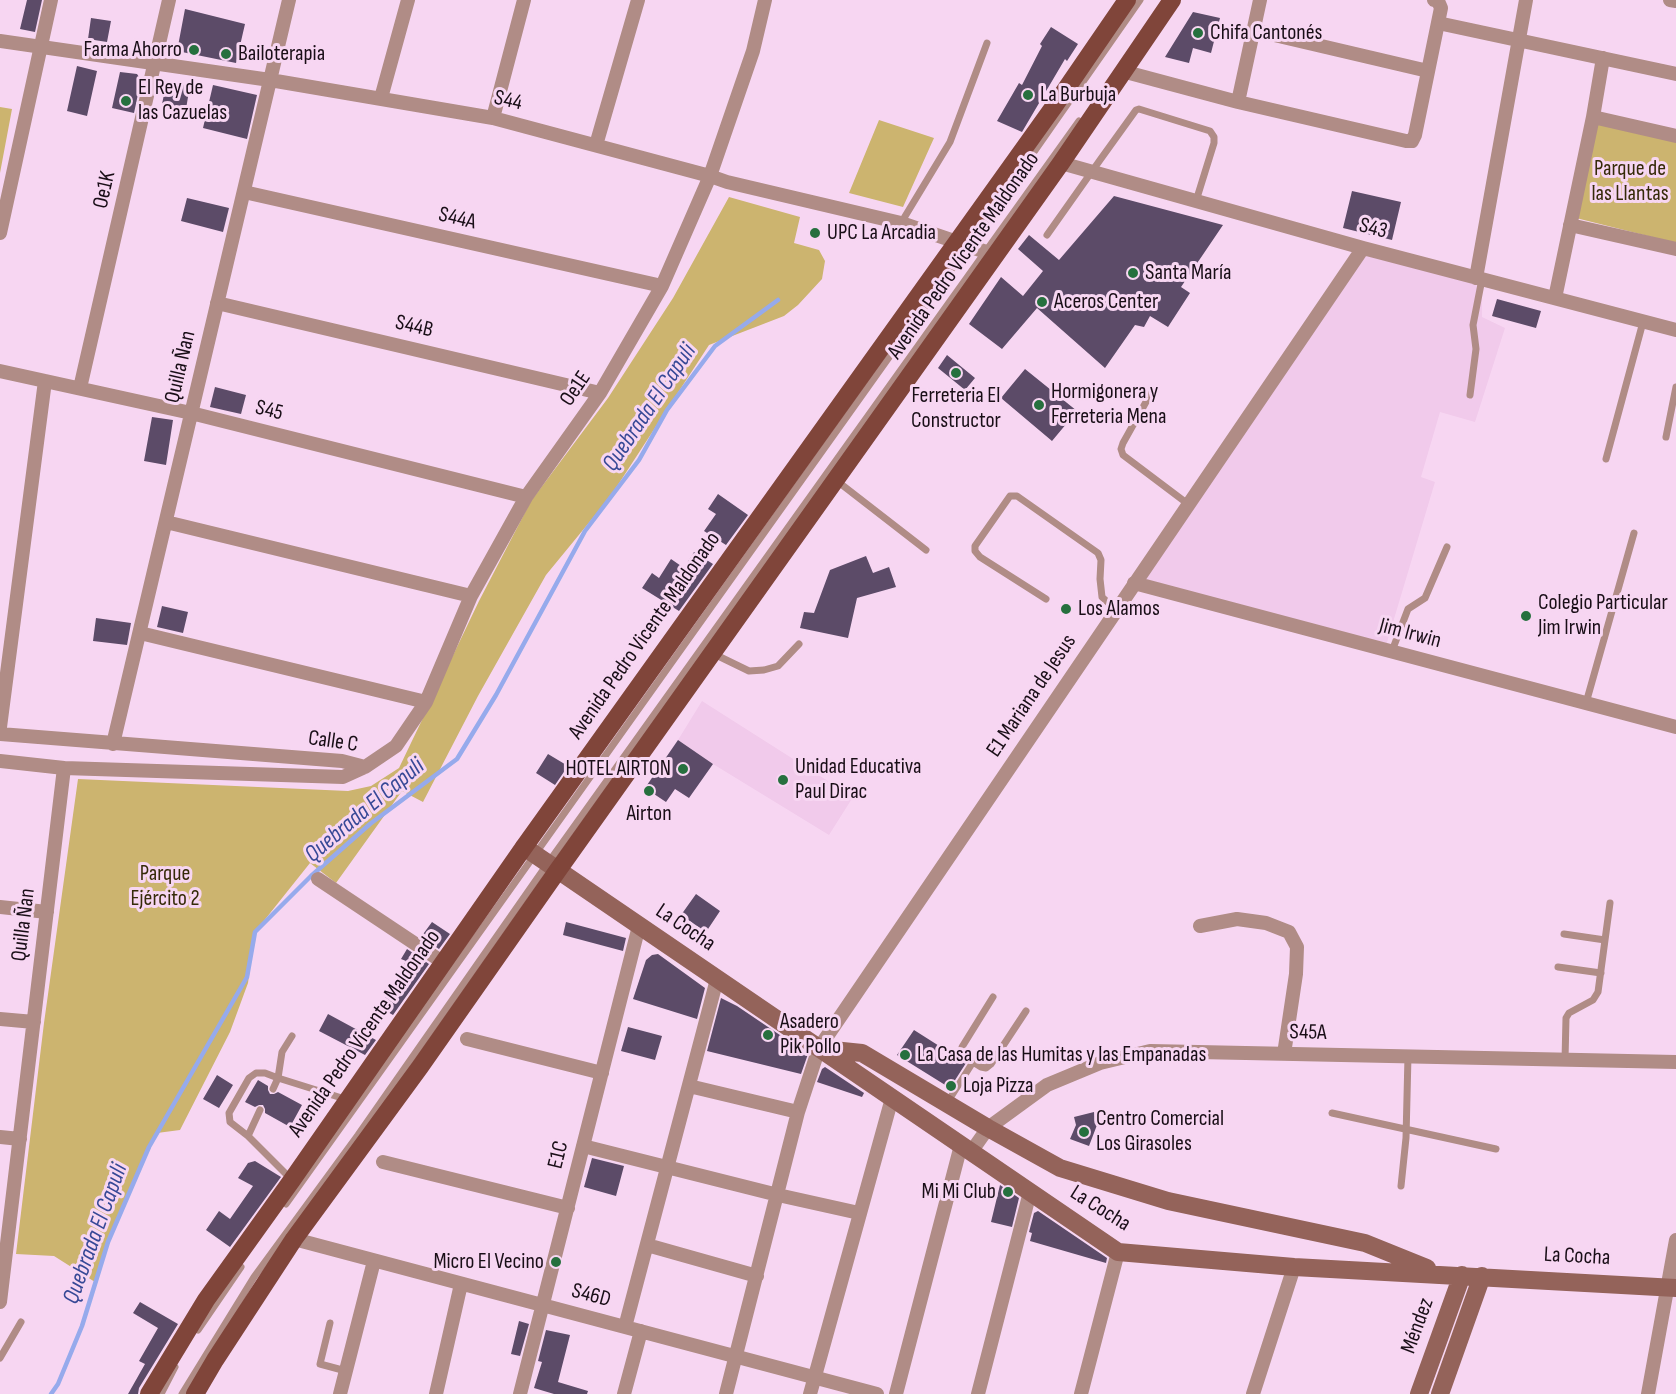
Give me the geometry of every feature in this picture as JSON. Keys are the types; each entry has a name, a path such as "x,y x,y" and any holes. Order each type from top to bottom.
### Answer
{"main road":[{"name":"Avenida Pedro Vicente Maldonado","path":"195,1394 294,1239 420,1067 541,859 1127,0"},
{"name":"Avenida Pedro Vicente Maldonado","path":"149,1394 206,1300 444,963 541,859 712,653 991,253 1061,163 1172,0"}],"street":[{"path":"0,233 51,0"},
{"name":"Oe1K","path":"81,388 170,0"},
{"name":"Quilla Ñan","path":"113,744 289,0"},
{"path":"381,98 408,0"},
{"path":"493,118 524,0"},
{"path":"596,145 638,0"},
{"name":"Oe1E","path":"365,767 396,746 426,702 471,596 526,497 600,393 662,286 710,176 753,51 765,0"},
{"path":"1238,102 1260,0"},
{"path":"1479,279 1526,0"},
{"path":"1670,0 1676,1"},
{"path":"1122,71 1238,102 1412,141 1442,8 1436,1"},
{"path":"1438,23 1676,74"},
{"path":"1253,30 1428,71"},
{"name":"S44","path":"0,41 270,80 493,118 727,182 901,223 991,253"},
{"path":"1555,298 1603,58"},
{"path":"1593,117 1676,136"},
{"name":"S43","path":"1061,163 1363,248 1676,330"},
{"name":"S44A","path":"243,192 662,286"},
{"path":"1570,225 1676,249"},
{"name":"E1 Mariana de Jesus","path":"726,1394 798,1112 819,1048 1363,248"},
{"name":"S44B","path":"218,303 600,393"},
{"name":"S45","path":"0,370 191,413 526,497"},
{"path":"0,727 45,381"},
{"path":"166,522 471,596"},
{"name":"Jim Irwin","path":"1134,583 1676,727"},
{"path":"140,633 426,702"},
{"name":"Calle C","path":"0,734 342,761 365,767"},
{"name":"Calle C","path":"0,761 64,768 343,777 365,767"},
{"name":"Quilla Ñan","path":"0,1302 3,1254 20,1139 64,768"},
{"name":"La Cocha","path":"541,859 1118,1252 1294,1266 1671,1287"},
{"path":"318,879 444,963"},
{"path":"0,907 47,912"},
{"path":"1200,926 1238,919 1266,923 1289,932 1297,947 1296,974 1284,1054"},
{"name":"E1C","path":"520,1394 639,926"},
{"path":"625,1327 717,979"},
{"path":"0,1019 34,1023"},
{"path":"467,1039 602,1073"},
{"name":"La Cocha","path":"819,1048 862,1053 1060,1168 1168,1201 1365,1243 1440,1274"},
{"name":"S45A","path":"966,1148 988,1128 1047,1085 1100,1063 1150,1051 1676,1062"},
{"path":"689,1086 798,1112"},
{"path":"810,1394 892,1098"},
{"path":"0,1137 20,1139"},
{"path":"583,1146 859,1213"},
{"path":"896,1394 966,1148"},
{"path":"383,1162 567,1208"},
{"path":"978,1394 1030,1192"},
{"name":"S46D","path":"294,1239 877,1394"},
{"path":"1648,1394 1671,1287 1676,1240"},
{"path":"647,1245 757,1276"},
{"path":"1081,1394 1118,1252"},
{"path":"340,1394 374,1261"},
{"path":"1253,1394 1294,1266"},
{"name":"Méndez","path":"1419,1394 1462,1275"},
{"name":"Méndez","path":"1440,1394 1482,1276"},
{"path":"436,1394 461,1284"},
{"path":"624,1394 640,1331"}],"lane":[{"path":"963,243 1140,0"},
{"path":"1090,106 1162,0"},
{"path":"901,223 950,142 987,43"},
{"path":"1047,236 1136,110 1143,110 1210,131 1214,137 1196,201"},
{"path":"281,1210 991,253 1083,115"},
{"path":"1470,395 1476,349 1473,325 1479,279"},
{"path":"1606,459 1643,322"},
{"path":"1666,437 1676,387"},
{"path":"1150,393 1123,443 1121,449 1123,455 1188,504"},
{"path":"835,479 926,550"},
{"path":"1046,599 980,557 975,551 975,546 1010,496 1017,496 1098,553 1101,560 1102,597 1116,610"},
{"path":"1586,703 1634,533"},
{"path":"1392,651 1408,609 1425,598 1446,546"},
{"path":"712,653 749,671 764,670 778,666 798,644"},
{"path":"182,1394 254,1277 358,1135 541,859"},
{"path":"1564,1060 1566,1018 1569,1013 1593,1000 1598,992 1610,903"},
{"path":"1564,934 1605,940"},
{"path":"1558,967 1601,973"},
{"path":"993,997 962,1047 963,1052 981,1067 986,1068 991,1064 1026,1011"},
{"path":"273,1089 278,1078 282,1052 292,1036"},
{"path":"1401,1186 1406,1138 1408,1056"},
{"path":"947,1103 973,1062"},
{"path":"292,1180 248,1136 236,1129 230,1122 229,1113 249,1078 256,1073 265,1073 348,1100"},
{"path":"248,1136 260,1110"},
{"path":"1332,1113 1496,1149"},
{"path":"161,1394 185,1350 275,1218"},
{"path":"0,1358 21,1322"},
{"path":"330,1323 320,1364 346,1371"}],"shaded area":[{"path":"1363,248 1482,279 1482,317 1505,328 1475,422 1440,412 1421,477 1435,482 1385,649 1134,583"},
{"name":"Unidad Educativa Paul Dirac","path":"702,701 853,797 829,835 678,740"}],"green space":[{"path":"0,107 12,109 0,173"},
{"path":"879,120 934,138 903,207 849,193"},
{"name":"Parque de las Llantas","path":"1597,124 1676,140 1676,243 1572,217"},
{"name":"Parque Ejército 2","path":"729,197 800,217 794,243 819,250 825,261 822,279 798,305 784,316 709,345 610,497 546,575 478,696 423,802 402,791 336,883 310,863 255,932 248,983 230,1032 180,1130 157,1133 108,1242 95,1282 54,1256 16,1254 44,1023 78,779 348,791 371,786 399,768 479,601 531,501 608,398 673,298"}],"building":[{"path":"27,0 42,0 35,32 20,29"},
{"path":"185,9 245,24 236,63 182,52 178,46"},
{"name":"Chifa Cantonés","path":"1193,12 1220,18 1211,53 1193,48 1189,63 1165,57"},
{"path":"91,18 111,21 107,42 88,39"},
{"path":"1051,27 1078,44 1067,61 1065,59 1022,132 997,121 1019,83 1022,85 1042,46 1040,44"},
{"path":"77,66 97,71 87,116 67,111"},
{"path":"120,72 137,74 141,80 134,113 112,108"},
{"path":"170,81 190,85 186,109 162,104"},
{"path":"213,85 257,95 247,139 203,128"},
{"path":"1352,191 1401,202 1392,240 1343,228"},
{"path":"1114,196 1223,225 1181,287 1190,293 1168,327 1150,316 1144,327 1135,325 1105,368 1037,308 1002,349 969,324 1001,277 1023,296 1043,271 1018,249 1029,235 1059,260"},
{"path":"187,198 229,208 223,232 181,221"},
{"path":"1497,299 1541,311 1536,328 1492,316"},
{"name":"Ferreteria El Constructor","path":"947,355 975,378 965,390 938,368"},
{"name":"Hormigonera y Ferreteria Mena","path":"1025,369 1077,411 1052,441 1001,398"},
{"path":"215,387 246,395 241,414 210,407"},
{"path":"152,417 173,420 166,465 144,461"},
{"path":"718,494 748,515 726,545 704,531 716,514 708,509"},
{"path":"694,552 713,564 679,611 642,588 652,573 659,578 671,559 684,568"},
{"path":"866,556 873,573 889,567 896,587 857,598 848,638 800,628 804,612 814,613 830,570"},
{"path":"162,606 188,612 183,633 157,627"},
{"path":"96,618 131,623 127,645 93,641"},
{"name":"HOTEL AIRTON","path":"678,740 713,764 689,798 675,789 666,802 645,788"},
{"path":"548,754 568,766 555,785 536,773"},
{"path":"696,894 720,911 706,932 681,915"},
{"path":"432,922 450,934 439,949 421,937"},
{"path":"566,922 626,938 623,951 563,935"},
{"path":"407,949 429,964 393,1015 379,1007 398,979 396,978 406,961 401,959"},
{"path":"658,954 705,988 697,1019 633,999 646,960"},
{"path":"721,998 737,1006 808,1054 801,1074 707,1051"},
{"path":"328,1014 376,1040 365,1055 319,1031"},
{"path":"628,1027 662,1036 655,1060 621,1051"},
{"path":"914,1030 966,1063 950,1088 897,1055"},
{"path":"825,1067 864,1093 862,1097 817,1082"},
{"path":"217,1075 233,1085 219,1108 203,1099"},
{"path":"258,1080 268,1086 270,1094 278,1092 302,1105 290,1127 265,1113 263,1105 255,1107 245,1102"},
{"name":"Centro Comercial Los Girasoles","path":"1094,1112 1097,1125 1089,1146 1070,1139 1076,1125 1074,1117"},
{"path":"592,1158 624,1166 616,1196 584,1187"},
{"path":"255,1161 281,1177 230,1247 206,1230 219,1211 230,1219 253,1186 238,1178 248,1163"},
{"path":"1000,1185 1019,1198 1012,1227 991,1222"},
{"path":"1038,1211 1107,1258 1106,1263 1030,1241 1032,1233 1029,1232 1034,1213"},
{"path":"140,1302 178,1324 139,1388 138,1394 128,1394 145,1364 139,1361 158,1328 133,1313"},
{"path":"519,1321 529,1324 520,1356 511,1354"},
{"path":"546,1330 570,1335 558,1382 588,1391 587,1394 554,1394 534,1388 542,1362 538,1361"}],"waterway":[{"name":"Quebrada El Capuli","path":"51,1394 58,1384 82,1326 108,1242 149,1147 247,977 255,932 311,876 370,824 457,759 496,695 585,531 639,460 667,410 715,346 778,300"}],"place":[{"name":"Chifa Cantonés","path":"1198,33"},
{"name":"Farma Ahorro","path":"194,50"},
{"name":"Bailoterapia","path":"226,54"},
{"name":"La Burbuja","path":"1028,95"},
{"name":"El Rey de las Cazuelas","path":"126,101"},
{"name":"UPC La Arcadia","path":"815,233"},
{"name":"Santa María","path":"1133,273"},
{"name":"Aceros Center","path":"1042,302"},
{"name":"Ferreteria El Constructor","path":"956,373"},
{"name":"Hormigonera y Ferreteria Mena","path":"1039,405"},
{"name":"Los Alamos","path":"1066,609"},
{"name":"Colegio Particular Jim Irwin","path":"1526,616"},
{"name":"HOTEL AIRTON","path":"683,769"},
{"name":"Unidad Educativa Paul Dirac","path":"783,780"},
{"name":"Airton","path":"649,791"},
{"name":"Asadero Pik Pollo","path":"768,1035"},
{"name":"La Casa de las Humitas y las Empanadas","path":"905,1055"},
{"name":"Loja Pizza","path":"951,1086"},
{"name":"Centro Comercial Los Girasoles","path":"1084,1132"},
{"name":"Mi Mi Club","path":"1008,1192"},
{"name":"Micro El Vecino","path":"556,1262"}]}
